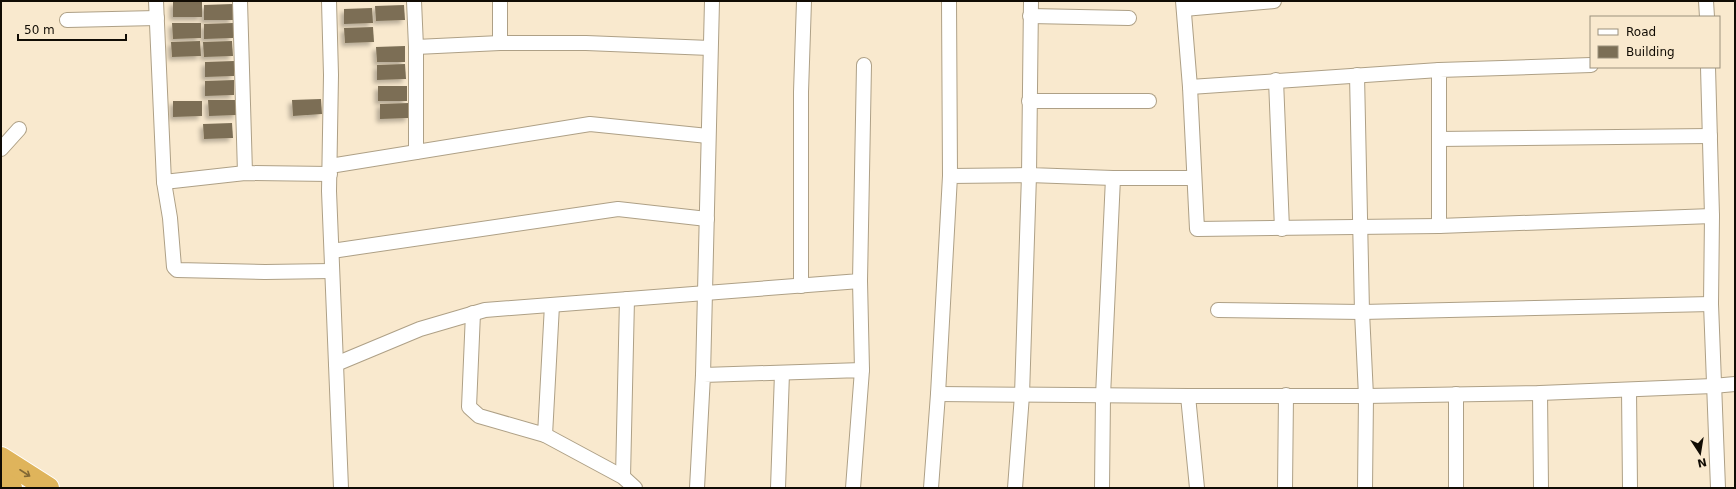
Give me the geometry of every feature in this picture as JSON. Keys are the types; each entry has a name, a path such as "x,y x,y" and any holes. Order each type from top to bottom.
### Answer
{"highway":[{"path":"1,458 48,488"},
{"path":"1,482 11,488"}],"street":[{"path":"156,1 164,182 170,218 174,266 178,270 332,271"},
{"path":"240,1 245,173"},
{"path":"329,1 332,271 341,488"},
{"path":"414,1 416,47 416,152"},
{"path":"500,1 500,43"},
{"path":"697,488 703,375 712,1"},
{"path":"801,286 800,92 804,1"},
{"path":"931,488 938,394 950,176 949,1"},
{"path":"1014,488 1022,395 1029,175 1030,1"},
{"path":"1274,1 1184,5 1190,86 1197,229 1439,226 1712,216"},
{"path":"1706,1 1707,16"},
{"path":"1030,16 1129,18"},
{"path":"67,20 157,18"},
{"path":"416,47 500,43 586,43 710,48"},
{"path":"853,488 862,370 860,281 864,65"},
{"path":"1190,86 1439,70 1590,65"},
{"path":"1708,68 1712,216 1711,304 1718,488"},
{"path":"1439,70 1439,226"},
{"path":"1357,75 1362,312 1366,396 1365,488"},
{"path":"1276,80 1282,229"},
{"path":"1029,101 1149,101"},
{"path":"164,182 245,173 330,170 416,152 590,124 708,136"},
{"path":"1,149 19,129"},
{"path":"1439,140 1710,136"},
{"path":"950,176 1029,175 1113,178 1194,178"},
{"path":"1102,488 1104,396 1113,178"},
{"path":"332,251 618,209 706,218"},
{"path":"336,364 420,329 485,310 860,281"},
{"path":"623,477 627,299"},
{"path":"1218,310 1362,312 1711,304"},
{"path":"545,435 552,305"},
{"path":"473,314 469,407 479,416 545,435 623,477 635,488"},
{"path":"703,375 862,370"},
{"path":"778,488 782,373"},
{"path":"938,394 1104,396 1366,396 1540,393 1735,384"},
{"path":"1629,390 1630,488"},
{"path":"1540,393 1541,488"},
{"path":"1456,394 1456,488"},
{"path":"1284,488 1286,395"},
{"path":"1188,396 1197,488"}],"building":[{"path":"202,1 202,17 173,17 173,2"},
{"path":"233,4 233,20 204,20 204,5"},
{"path":"404,5 405,20 376,21 375,6"},
{"path":"372,8 373,23 344,24 344,9"},
{"path":"172,23 201,23 201,38 173,39"},
{"path":"233,23 233,38 204,39 204,24"},
{"path":"373,27 374,42 345,43 344,28"},
{"path":"200,41 201,56 172,57 171,42"},
{"path":"232,41 233,56 204,57 203,42"},
{"path":"405,46 405,62 377,62 376,47"},
{"path":"234,61 234,76 205,77 205,62"},
{"path":"405,64 406,79 377,80 377,65"},
{"path":"234,80 234,95 205,96 205,81"},
{"path":"378,86 407,86 407,101 378,101"},
{"path":"321,99 322,114 293,116 292,100"},
{"path":"208,100 237,100 237,115 209,116"},
{"path":"173,101 202,101 202,116 173,117"},
{"path":"409,103 409,118 380,119 380,104"},
{"path":"232,123 233,138 204,139 203,124"}]}
